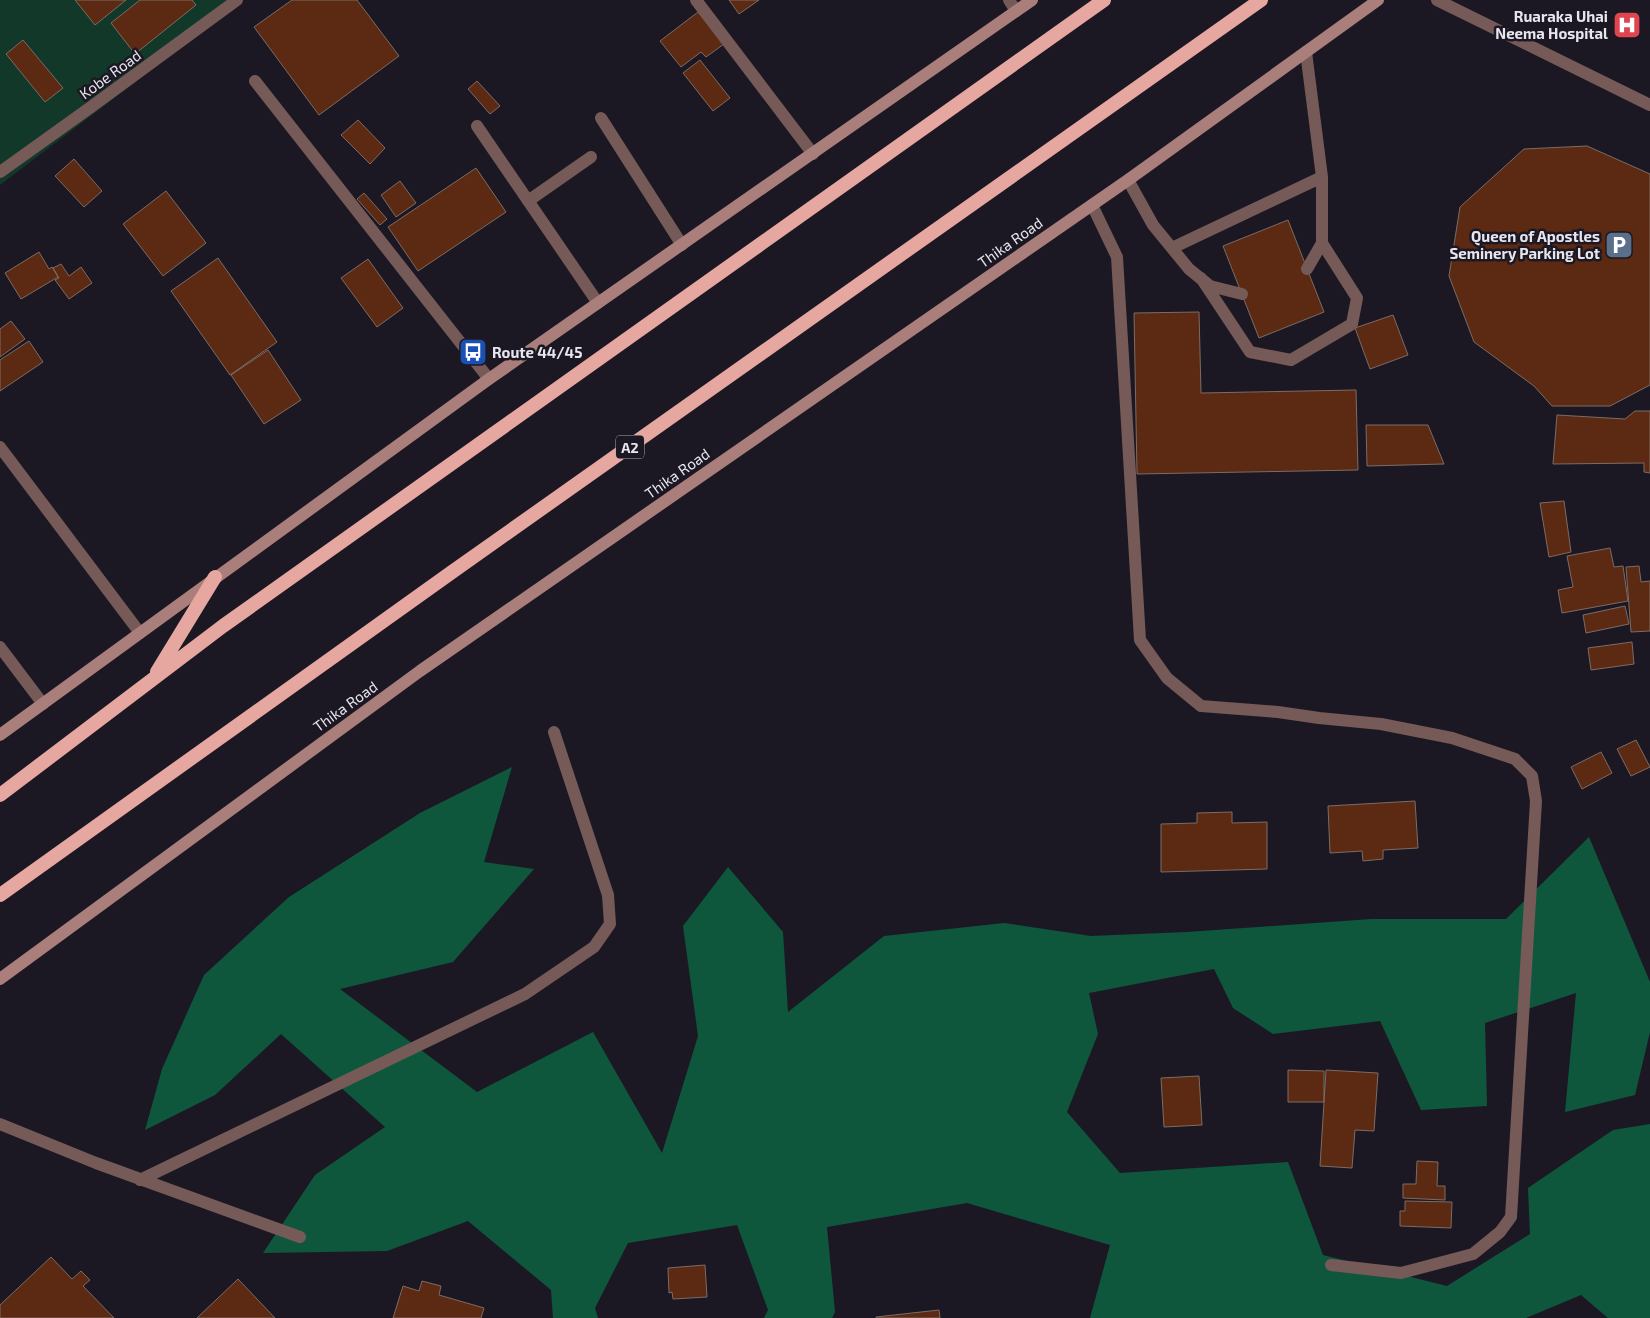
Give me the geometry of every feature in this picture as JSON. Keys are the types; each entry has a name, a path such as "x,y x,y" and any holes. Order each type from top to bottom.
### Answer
{"highway":[{"path":"0,795 223,626 1104,0"},
{"name":"A2","path":"0,895 444,578 1261,0"},
{"path":"152,679 215,577"}],"main road":[{"path":"0,735 490,379 1032,0"},
{"name":"Thika Road","path":"0,979 420,671 1128,180 1378,0"}],"street":[{"name":"Kobe Road","path":"0,172 237,0"},
{"path":"696,0 813,154"},
{"path":"1009,0 1016,11"},
{"path":"1437,0 1650,105"},
{"path":"1306,52 1322,177 1322,243 1307,269"},
{"path":"255,81 490,379"},
{"path":"601,118 682,245"},
{"path":"476,126 598,303"},
{"path":"528,201 591,157"},
{"path":"1172,248 1322,177"},
{"path":"1128,180 1153,225 1189,269 1210,286 1242,294"},
{"path":"1092,205 1117,257 1140,640 1167,678 1201,706 1278,712 1381,724 1452,738 1515,759 1532,776 1536,801 1511,1217 1500,1232 1473,1254 1401,1274 1331,1265"},
{"path":"1201,278 1250,352 1292,360 1352,324 1357,298 1322,243"},
{"path":"0,448 140,632"},
{"path":"0,647 43,704"},
{"path":"140,1180 526,994 594,947 610,924 608,895 554,732"},
{"path":"0,1124 140,1180 300,1237"}],"green space":[{"path":"0,0 243,0 0,185"},
{"path":"512,767 484,862 534,869 453,962 340,989 477,1092 593,1032 662,1153 698,1036 683,926 728,867 783,932 788,1012 884,936 1004,923 1091,936 1187,932 1371,919 1506,919 1589,837 1650,982 1650,1032 1635,1095 1565,1112 1576,993 1485,1023 1487,1106 1421,1110 1380,1021 1273,1034 1233,1008 1214,969 1089,993 1098,1034 1067,1112 1120,1173 1288,1162 1323,1255 1447,1286 1530,1234 1528,1188 1613,1130 1650,1124 1650,1318 1608,1318 1581,1295 1526,1318 1090,1318 1110,1245 967,1203 827,1227 835,1312 832,1318 764,1318 768,1310 737,1225 628,1243 595,1308 598,1318 553,1318 551,1290 468,1221 387,1251 263,1253 315,1175 385,1127 281,1034 215,1095 145,1130 162,1069 204,975 289,897 420,813"}],"building":[{"path":"75,0 126,0 95,25"},
{"path":"140,0 192,0 196,5 135,54 111,23"},
{"path":"292,0 357,0 399,56 319,115 254,27"},
{"path":"729,0 759,0 739,14"},
{"path":"698,12 724,44 706,57 701,52 681,67 660,41"},
{"path":"23,40 63,88 45,102 6,54"},
{"path":"700,60 730,98 713,111 683,73"},
{"path":"477,81 500,106 490,114 468,89"},
{"path":"358,120 385,148 370,164 341,135"},
{"path":"1587,146 1650,174 1650,385 1610,406 1552,406 1534,386 1474,342 1449,276 1460,207 1524,149"},
{"path":"74,159 102,191 84,207 55,176"},
{"path":"476,168 506,212 418,271 388,227"},
{"path":"400,181 416,203 396,217 381,195"},
{"path":"166,191 206,243 163,276 123,224"},
{"path":"364,193 387,219 380,225 357,199"},
{"path":"1288,220 1324,312 1259,338 1223,246"},
{"path":"39,252 49,269 52,267 58,277 21,299 5,273"},
{"path":"218,258 277,342 230,375 171,291"},
{"path":"368,259 403,308 377,327 341,278"},
{"path":"61,264 69,276 81,267 92,283 69,299 55,280 59,278 53,268"},
{"path":"1199,312 1201,393 1356,390 1358,470 1137,474 1134,313"},
{"path":"1393,315 1408,355 1370,369 1355,328"},
{"path":"11,321 25,339 0,357 0,329"},
{"path":"29,341 43,362 0,391 0,360"},
{"path":"268,350 301,400 264,424 231,375"},
{"path":"1635,411 1650,411 1650,473 1644,472 1644,463 1553,464 1557,415 1625,419"},
{"path":"1366,425 1428,425 1444,464 1367,466"},
{"path":"1564,501 1571,552 1549,557 1540,503"},
{"path":"1610,548 1614,567 1623,566 1628,601 1562,613 1558,590 1573,587 1567,556"},
{"path":"1639,566 1641,582 1650,581 1650,631 1631,632 1626,567"},
{"path":"1625,606 1629,624 1586,633 1583,615"},
{"path":"1632,642 1634,664 1591,670 1588,648"},
{"path":"1636,740 1650,767 1631,776 1617,749"},
{"path":"1601,752 1612,773 1582,789 1571,767"},
{"path":"1415,801 1418,848 1383,850 1383,859 1363,861 1362,851 1330,853 1328,806"},
{"path":"1232,812 1232,823 1267,822 1267,869 1161,872 1161,824 1197,823 1197,813"},
{"path":"1288,1070 1324,1071 1324,1102 1288,1102"},
{"path":"1326,1070 1378,1073 1374,1131 1355,1130 1352,1168 1320,1166"},
{"path":"1199,1076 1202,1125 1164,1127 1161,1078"},
{"path":"1417,1161 1438,1162 1437,1186 1445,1186 1445,1200 1403,1198 1403,1184 1416,1184"},
{"path":"1405,1201 1452,1202 1451,1228 1400,1226 1400,1211 1405,1211"},
{"path":"51,1257 72,1279 81,1271 90,1280 83,1286 114,1318 0,1318 0,1305"},
{"path":"705,1265 707,1297 673,1299 672,1292 669,1293 668,1268"},
{"path":"238,1279 275,1318 197,1318"},
{"path":"422,1281 441,1286 439,1295 484,1308 481,1318 393,1318 403,1286 419,1291"},
{"path":"939,1310 940,1318 876,1318 876,1317"}],"place":[{"name":"Ruaraka Uhai Neema Hospital","path":"1627,25"},
{"name":"Queen of Apostles Seminery Parking Lot","path":"1619,245"},
{"name":"Route 44/45","path":"473,352"}]}
